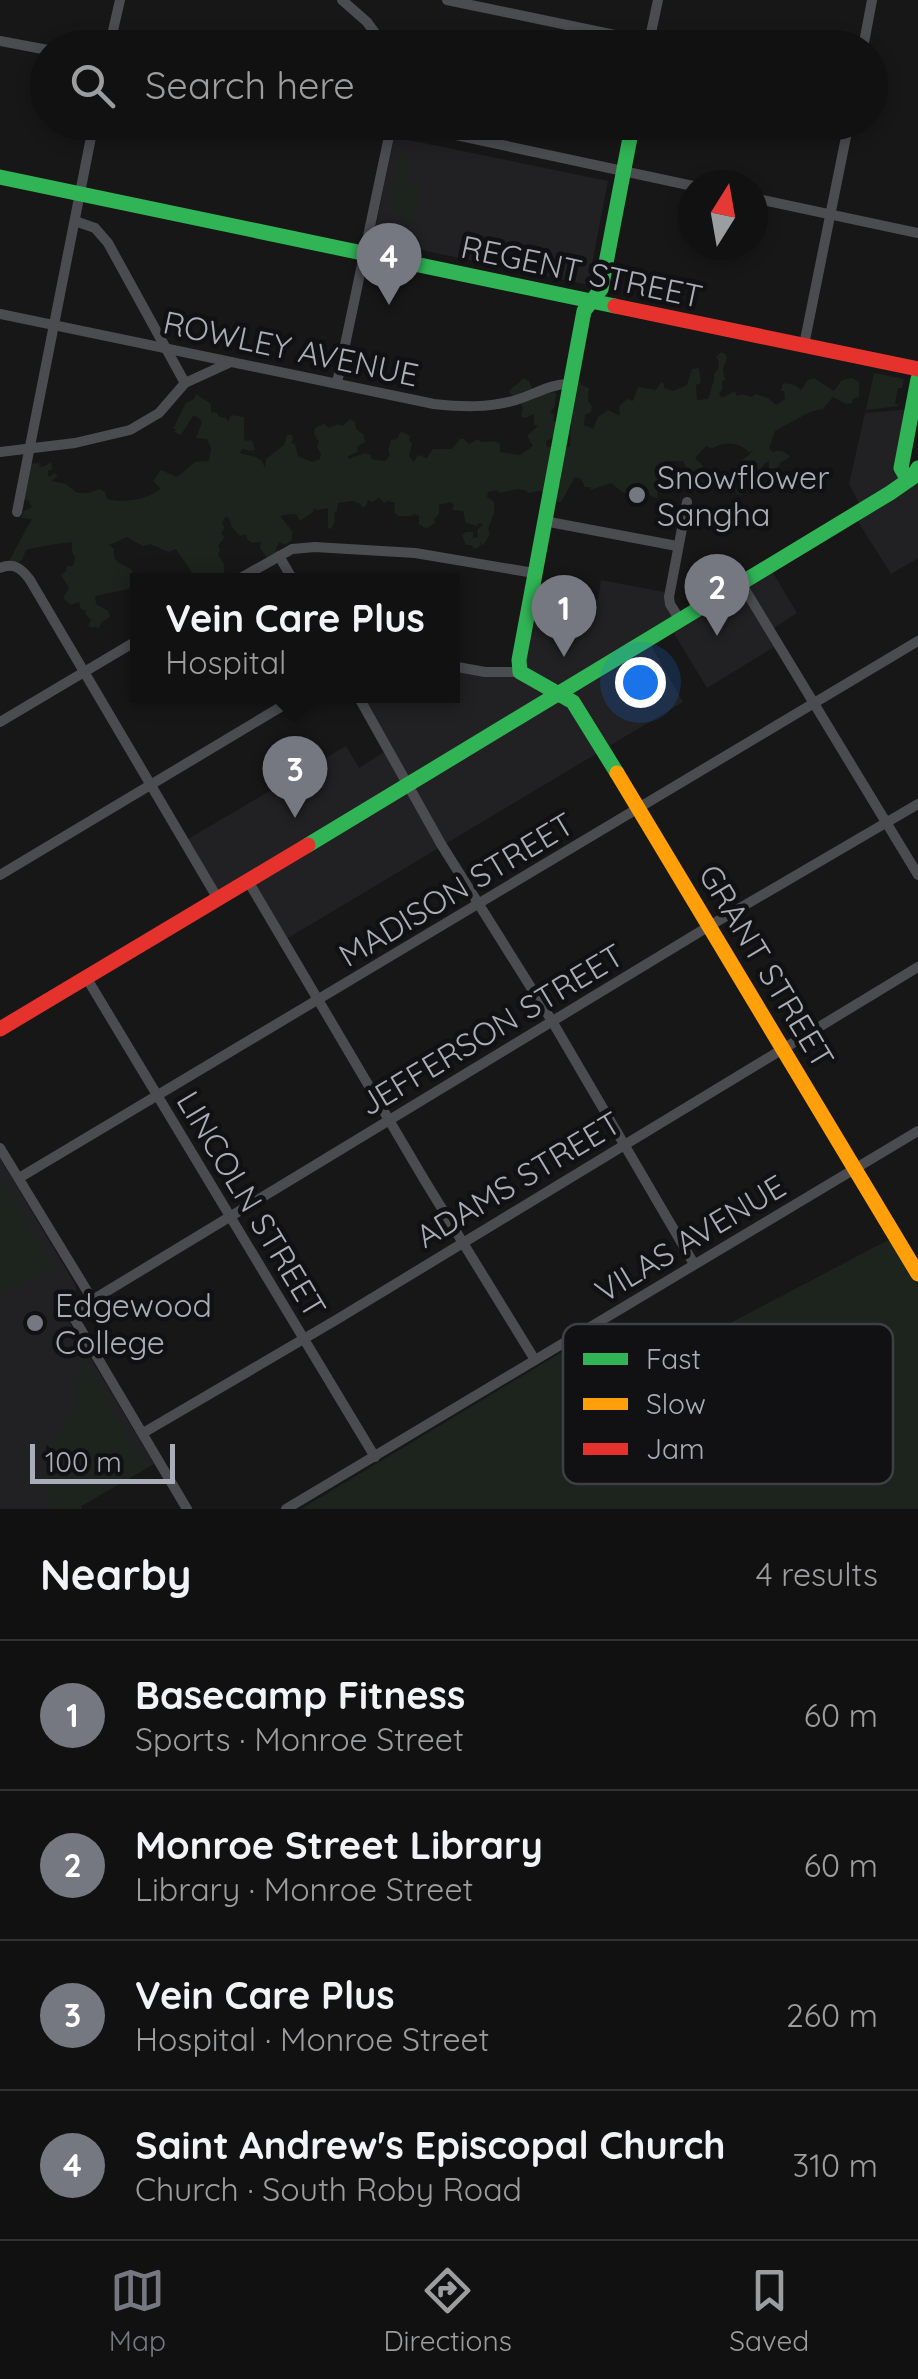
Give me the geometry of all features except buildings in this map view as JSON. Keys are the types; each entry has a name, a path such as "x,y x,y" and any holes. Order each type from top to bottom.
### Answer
{"main road":[{"path":"559,693 520,672 519,660 584,311 601,289 630,140"},
{"name":"REGENT STREET","path":"0,177 918,369"},
{"path":"0,1029 890,493 914,476 902,468 918,379"},
{"name":"GRANT STREET","path":"559,693 573,702 640,808 916,1267"}],"street":[{"path":"113,30 120,0"},
{"path":"342,0 352,5 374,30"},
{"path":"447,0 584,30"},
{"path":"651,30 658,0"},
{"path":"866,30 872,0"},
{"path":"0,40 30,46"},
{"path":"17,512 91,140"},
{"path":"338,383 389,140"},
{"path":"478,140 678,183"},
{"path":"804,345 844,140"},
{"path":"768,201 918,233"},
{"path":"75,221 94,228 108,243 185,384"},
{"name":"ROWLEY AVENUE","path":"0,314 434,404 473,407 512,401 570,384"},
{"path":"0,452 87,441 130,430 159,413 185,384 232,361"},
{"path":"680,620 668,600 687,502"},
{"path":"544,522 677,546"},
{"path":"249,573 299,547 442,556 534,573"},
{"path":"279,556 289,573"},
{"path":"0,568 16,566 30,580 218,899"},
{"path":"741,583 918,875"},
{"name":"MADISON STREET","path":"18,1178 918,641"},
{"path":"0,722 130,645"},
{"path":"460,667 520,672"},
{"path":"0,875 287,703"},
{"path":"362,703 694,1264"},
{"name":"JEFFERSON STREET","path":"92,1299 710,925 918,804"},
{"path":"248,881 535,1360"},
{"name":"ADAMS STREET","path":"142,1433 918,967"},
{"name":"LINCOLN STREET","path":"86,977 374,1457"},
{"name":"VILAS AVENUE","path":"595,1324 917,1133"},
{"path":"0,1148 92,1299 71,1313 187,1509"},
{"name":"VILAS AVENUE","path":"286,1509 563,1343"}],"shaded area":[{"path":"393,140 608,181 588,285 373,240"},
{"path":"398,155 411,158 406,184 421,184 413,224 403,219 401,212 391,209"},
{"path":"721,352 727,358 719,394 722,398 735,391 737,396 756,394 776,405 785,399 783,383 801,390 814,378 834,391 842,380 852,378 859,382 859,397 846,404 833,397 823,409 775,431 769,448 790,457 778,468 769,469 769,461 764,464 762,478 751,482 748,492 743,491 742,495 724,477 754,450 749,452 727,444 712,449 706,446 695,458 703,466 705,488 701,492 689,488 683,461 667,461 663,485 657,488 658,498 645,492 625,494 611,483 591,490 575,477 561,502 557,502 556,493 517,489 488,492 487,497 494,502 490,534 483,546 481,542 475,549 466,545 462,535 473,532 473,538 478,537 477,530 483,524 466,523 463,511 452,510 451,502 439,505 435,523 426,529 419,524 419,516 398,516 395,503 384,503 379,498 368,500 362,508 352,501 338,503 331,529 328,508 314,508 300,521 296,514 282,515 292,531 292,540 285,545 279,542 273,557 267,558 260,548 261,542 252,543 246,534 240,536 228,517 224,518 221,534 225,537 218,546 218,555 224,573 192,573 176,549 169,552 150,544 143,546 127,537 109,545 116,560 132,570 130,588 95,596 96,604 108,611 110,617 98,629 88,626 91,620 79,602 71,605 63,598 69,588 61,575 67,566 73,566 72,542 26,550 22,560 9,561 32,519 21,518 32,507 25,499 29,464 39,463 40,467 51,462 48,476 58,476 51,481 66,484 77,493 100,489 107,499 121,501 149,495 161,489 153,481 161,470 177,477 195,462 209,461 211,449 207,439 196,438 202,422 198,417 193,416 181,435 173,429 186,403 196,394 211,404 211,412 228,422 231,415 244,417 244,438 252,440 255,450 243,449 239,453 256,457 265,468 266,459 284,445 287,435 292,435 291,443 295,444 298,456 312,462 320,459 315,428 324,424 329,428 343,426 350,419 365,442 348,459 365,453 371,459 385,461 390,455 391,440 397,439 401,431 410,436 409,456 414,462 418,455 427,458 433,449 452,449 460,439 469,444 478,439 495,441 500,444 500,452 520,455 533,446 527,436 538,426 534,425 534,414 521,416 523,407 509,392 523,378 533,390 556,393 550,412 554,414 553,421 558,421 556,436 546,441 547,447 570,447 574,378 589,388 588,401 592,406 584,425 593,429 598,417 608,410 620,416 619,407 627,399 633,401 638,387 656,390 661,382 673,391 687,385 692,369 699,368 697,400 708,399 718,369 716,357"},
{"path":"874,373 904,379 895,403 899,406 866,410"},
{"path":"912,409 901,468 918,477 918,558 891,574 854,515 862,509 849,484 865,413"},
{"path":"769,566 797,613 771,630 779,644 707,688 670,627 648,640 683,702 283,941 248,882 218,899 183,842 346,746 359,768 387,750 362,703 460,703 460,667 519,672 529,606 574,614 598,599 601,580 669,593 680,620"},
{"name":"Edgewood College","path":"0,1158 76,1286 75,1301 63,1312 154,1464 81,1506 82,1509 0,1509"},
{"path":"0,1179 55,1268 0,1293"},
{"path":"890,1239 918,1286 918,1509 301,1509 563,1351 563,1484 893,1484 893,1324 728,1324"},
{"path":"85,1363 147,1468 81,1506 82,1509 51,1509 43,1452 77,1411 78,1374"}],"traffic: fast":[{"path":"617,773 573,702 520,672 519,660 584,311 601,289 630,140"},
{"path":"0,177 615,306"},
{"path":"908,480 901,468 918,379"},
{"path":"308,845 890,493 913,477 918,468"}],"traffic: slow":[{"path":"617,773 918,1274"}],"traffic: jam":[{"path":"615,306 918,369"},
{"path":"0,1029 308,845"}],"place":[{"name":"Saint Andrew's Episcopal Church","path":"389,305"},
{"name":"Snowflower Sangha","path":"637,495"},
{"name":"Monroe Street Library","path":"717,636"},
{"name":"Basecamp Fitness","path":"564,657"},
{"name":"Vein Care Plus","path":"295,818"},
{"name":"Edgewood College","path":"35,1323"}]}
